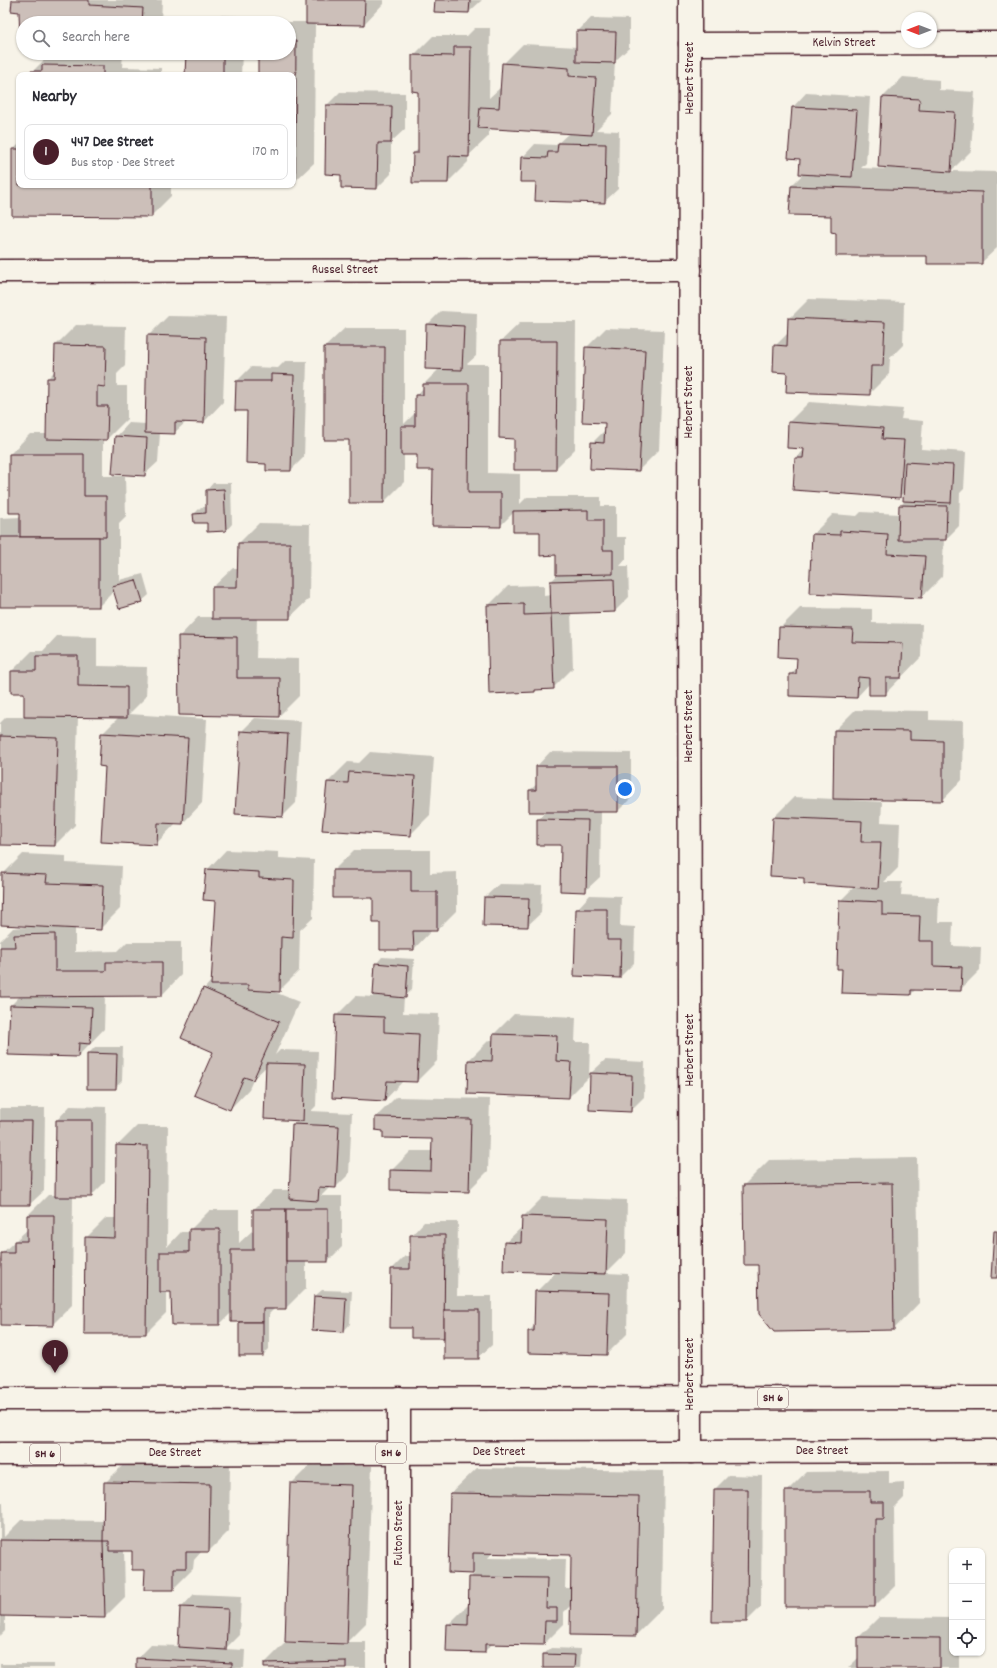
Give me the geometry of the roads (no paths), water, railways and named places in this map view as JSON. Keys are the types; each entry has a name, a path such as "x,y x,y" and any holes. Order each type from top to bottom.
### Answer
{"main road":[{"name":"Herbert Street","path":"690,0 691,1452"},
{"name":"Kelvin Street","path":"690,44 997,43"},
{"name":"Russel Street","path":"0,271 690,270"},
{"name":"Fulton Street","path":"399,1668 400,1398"},
{"name":"SH 6","path":"0,1399 997,1398"},
{"name":"Dee Street","path":"0,1454 997,1451"}],"place":[{"name":"447 Dee Street","path":"55,1373"}]}
